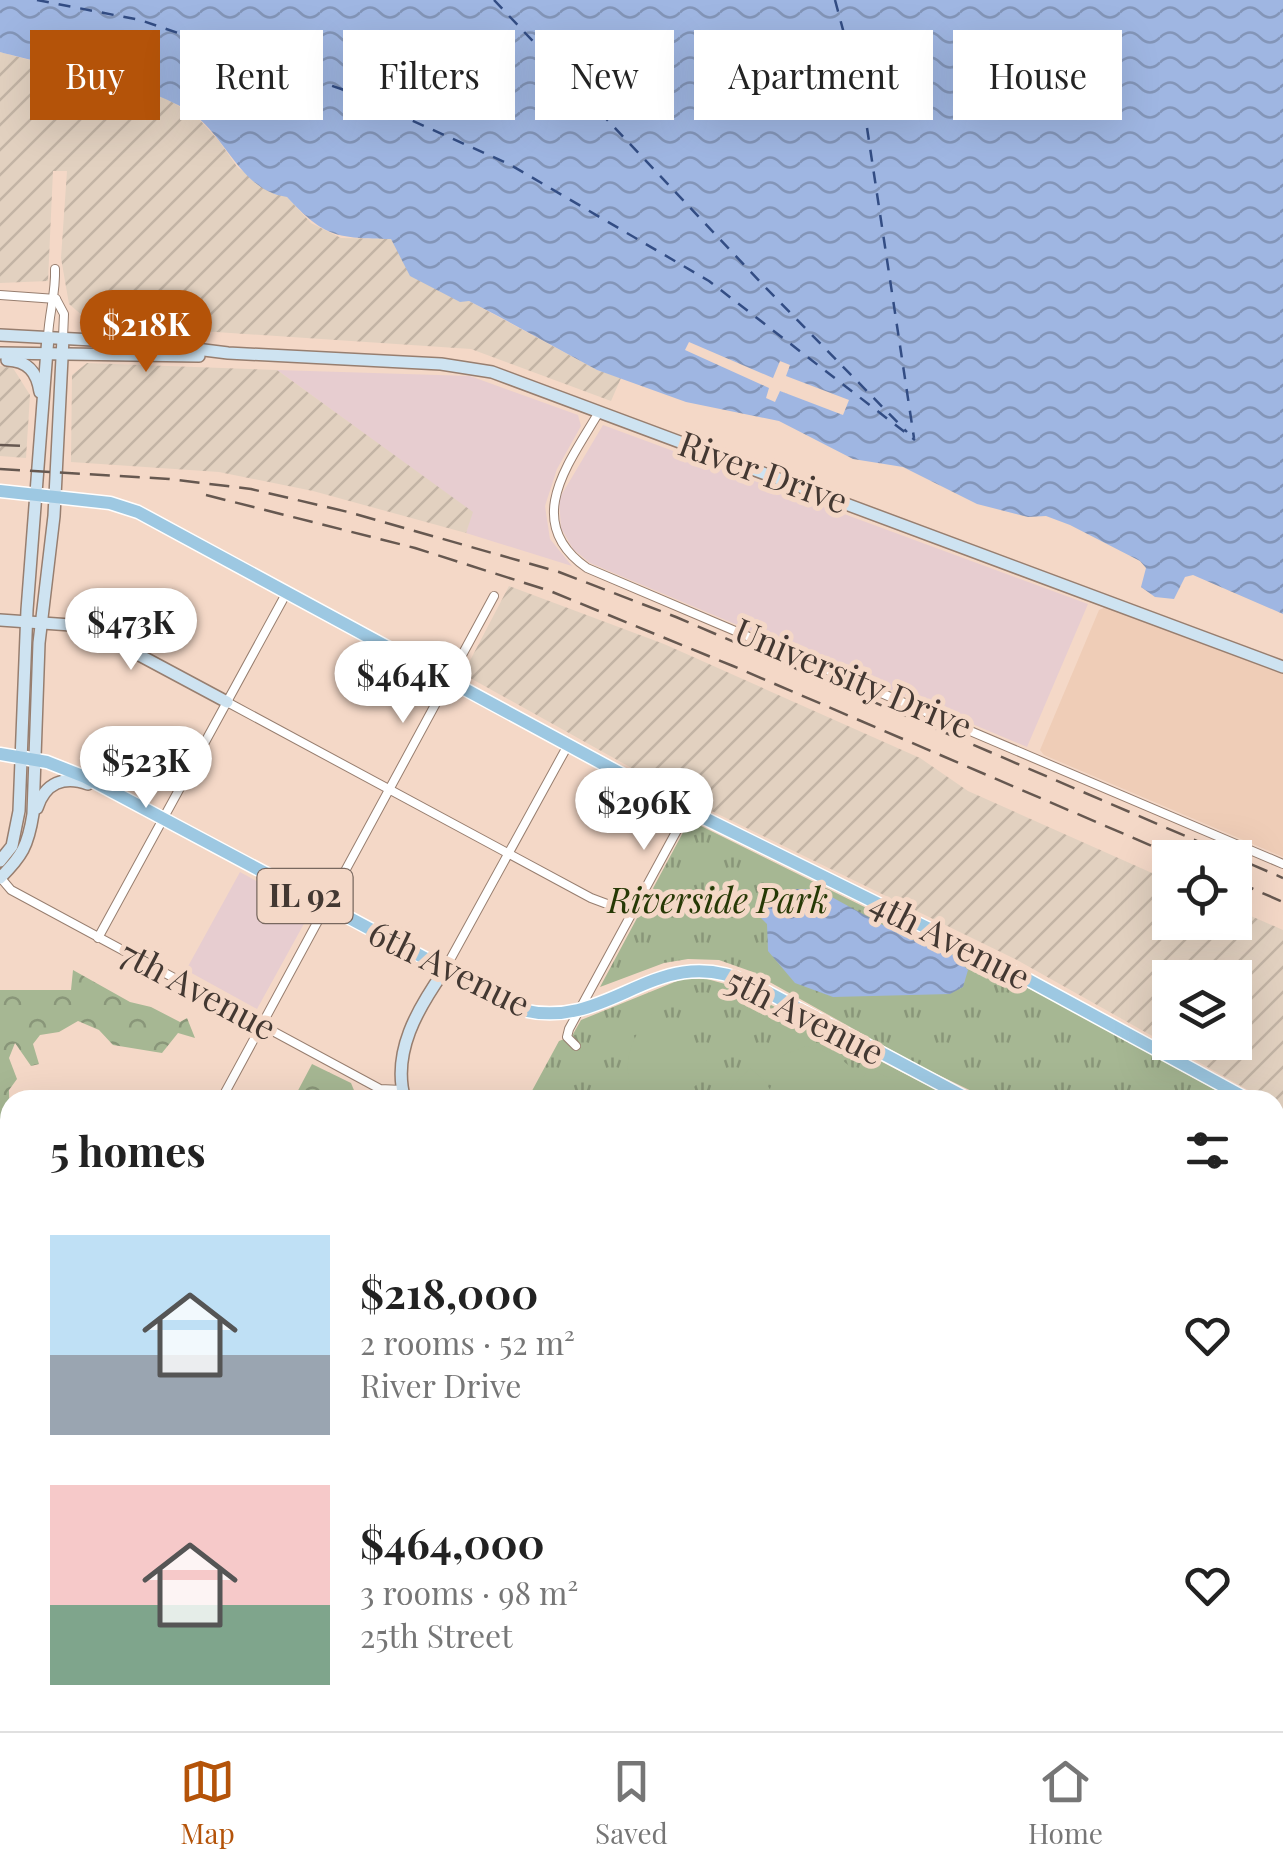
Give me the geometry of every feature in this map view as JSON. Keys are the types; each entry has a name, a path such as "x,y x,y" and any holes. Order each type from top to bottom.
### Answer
{"main road":[{"name":"4th Avenue","path":"0,491 125,506 688,810 988,958 1231,1090"},
{"name":"6th Avenue","path":"0,754 73,771 522,1010 551,1015 579,1012"},
{"name":"5th Avenue","path":"579,1012 668,974 696,970 724,973 752,984 951,1090"}],"street":[{"path":"29,841 27,622 41,411 50,313 56,298 56,269"},
{"path":"0,296 56,298"},
{"path":"0,861 12,846 18,825 55,498 64,314 56,298"},
{"name":"River Drive","path":"0,335 462,366 492,372 1283,667"},
{"name":"River Drive","path":"0,356 228,353"},
{"path":"0,356 22,362 33,370 40,388 41,411"},
{"name":"University Drive","path":"599,412 563,475 553,516 560,541 588,568 1283,864"},
{"path":"98,938 287,592"},
{"path":"226,1090 494,596"},
{"path":"0,620 90,627 609,907 631,913"},
{"path":"402,1090 400,1067 408,1035 568,745"},
{"path":"0,877 29,841 42,793 54,784 78,780 122,798"},
{"path":"576,1046 568,1033 688,810"},
{"name":"7th Avenue","path":"0,877 11,890 384,1090"}],"shaded area":[{"path":"0,52 30,60 30,120 160,120 162,96 180,107 180,120 200,120 238,168 287,197 311,223 341,238 391,239 460,301 469,301 597,370 621,378 611,401 471,349 97,328 69,304 61,258 67,171 53,171 48,281 0,283"},
{"path":"87,363 277,370 473,512 466,533 313,491 219,472 71,462 72,375"},
{"path":"0,366 13,368 30,395 26,458 0,456"},
{"path":"277,370 470,376 578,415 581,426 557,469 545,506 550,539 572,566 466,533 472,512"},
{"path":"603,425 1088,604 1027,747 590,563 573,549 561,528 559,499"},
{"path":"509,586 664,644 920,758 968,791 1152,873 1152,940 1252,940 1252,916 1283,930 1283,1090 1248,1090 1195,1060 1252,1060 1252,960 1152,960 1152,1036 1017,960 689,800 463,674"},
{"path":"1106,607 1283,673 1283,857 1252,844 1252,840 1243,840 1040,750 1099,610"},
{"path":"240,872 311,911 257,1009 186,970"}],"green space":[{"name":"Riverside Park","path":"695,823 1044,996 1152,1055 1152,1060 1161,1060 1216,1090 969,1090 750,971 719,960 664,963 600,987 687,825"},
{"path":"73,970 130,1002 151,1007 180,1022 187,1018 195,1038 178,1033 162,1053 113,1045 99,1030 78,1021 59,1032 40,1035 33,1044 39,1064 31,1066 15,1043 9,1058 17,1079 9,1090 0,1090 0,990 71,990"},
{"name":"Riverside Park","path":"682,979 707,979 736,987 937,1090 532,1090 559,1041 572,1036 581,1020"},
{"path":"655,1011 708,1062 708,1073 691,1090 631,1090 628,1063 639,1031"},
{"path":"806,1046 834,1054 852,1068 831,1090 789,1090 766,1068 778,1057"},
{"path":"312,1064 351,1083 354,1090 298,1090"},
{"path":"750,1068 770,1090 729,1090"},
{"path":"869,1068 890,1079 898,1090 855,1090"}],"water":[{"path":"0,0 1283,0 1283,614 1193,575 1185,577 1174,599 1155,597 1141,587 1146,568 1140,561 1070,525 1046,516 1028,517 977,504 903,467 853,459 779,421 686,402 597,370 469,301 460,302 410,276 391,239 344,236 322,228 287,197 272,193 247,176 200,120 323,120 323,30 180,30 180,106 160,97 160,30 30,30 30,59 0,52"},
{"path":"797,889 828,895 903,936 953,955 968,970 963,987 950,994 833,997 795,983 768,951 767,924 761,918 767,900"}],"pier":[{"path":"689,342 773,378 780,361 790,365 786,376 849,400 843,415 780,391 775,402 766,398 769,388 685,350"}],"ferry route":[{"path":"37,0 140,20 344,90 509,164 709,281 915,440"},
{"path":"494,0 907,432"},
{"path":"835,0 864,108 914,438"}],"railway":[{"path":"0,445 27,446"},
{"path":"0,469 169,479 251,489 348,512 559,572 676,617 1283,878"},
{"path":"206,495 415,548 550,591 1152,846"},
{"path":"1252,888 1283,902"}]}
